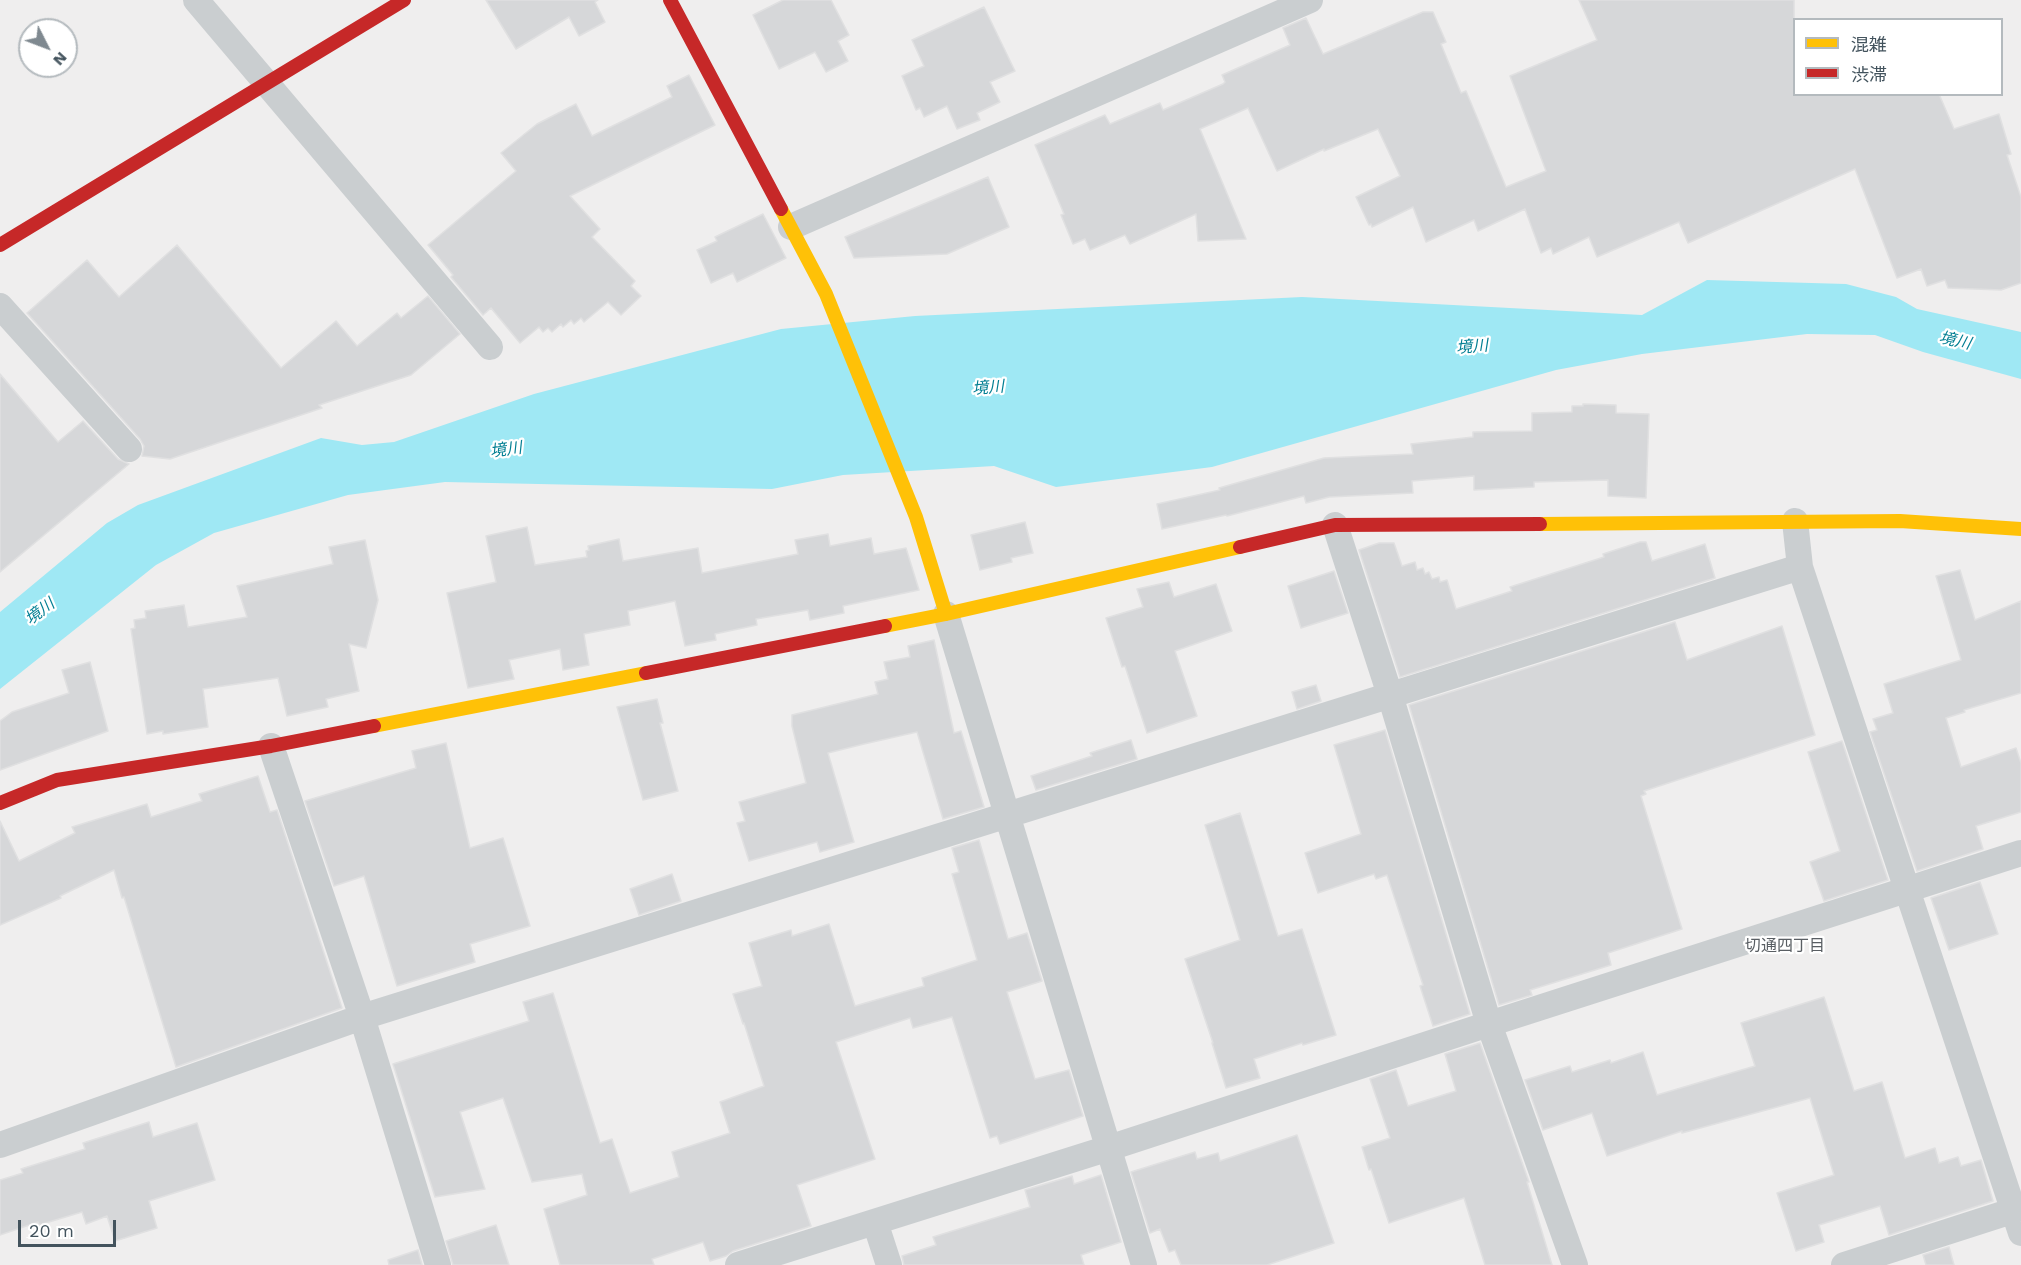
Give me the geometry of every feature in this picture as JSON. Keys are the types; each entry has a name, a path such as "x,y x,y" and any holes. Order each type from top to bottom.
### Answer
{"street":[{"path":"196,0 490,347"},
{"path":"0,245 404,0"},
{"path":"670,0 826,294 916,517 1144,1265"},
{"path":"791,227 1310,0"},
{"path":"0,306 129,449"},
{"path":"1796,521 1800,567 2018,1217 1844,1265"},
{"path":"0,803 57,780 271,746 946,614 1335,525 1900,521 2021,529"},
{"path":"1335,525 1390,696 1489,1024 1575,1265"},
{"path":"0,1145 362,1017 1800,567"},
{"path":"271,746 362,1017 438,1265"},
{"path":"738,1265 1109,1148 2021,853"},
{"path":"875,1222 889,1265"}],"water":[{"name":"境川","path":"1707,280 1846,284 1896,297 1917,309 2021,332 2021,379 1923,352 1875,335 1807,334 1642,354 1556,370 1212,467 1056,487 994,466 843,475 772,489 445,482 348,495 214,533 156,565 0,689 0,612 107,523 138,505 321,438 362,445 394,442 534,394 781,329 915,316 1302,297 1642,315"}],"building":[{"path":"486,0 598,0 595,2 605,22 579,36 569,17 516,49"},
{"path":"783,0 831,0 849,35 838,41 848,61 826,72 815,52 779,69 753,15"},
{"path":"1579,0 1794,0 1793,96 1940,96 1954,129 1999,114 2011,154 2007,155 2021,197 2021,283 2001,290 1948,288 1945,280 1927,286 1921,269 1897,278 1855,169 1688,243 1679,222 1597,257 1589,237 1553,254 1551,248 1541,253 1525,209 1478,231 1474,220 1426,242 1413,207 1372,227 1356,197 1400,176 1378,129 1324,151 1324,149 1277,171 1248,108 1200,129 1246,239 1198,241 1196,214 1130,244 1125,235 1090,250 1085,239 1073,244 1061,215 1064,214 1035,145 1105,115 1110,124 1160,103 1163,110 1223,84 1225,82 1222,75 1290,45 1283,28 1306,18 1323,54 1423,12 1433,12 1446,42 1441,44 1461,93 1466,91 1506,187 1546,171 1510,76 1597,40"},
{"path":"984,7 1015,71 990,82 1000,102 977,113 980,120 957,129 947,106 924,117 920,108 916,110 902,76 924,66 912,40"},
{"path":"689,75 715,125 570,196 600,229 592,237 635,281 631,286 641,296 621,315 608,302 584,322 581,318 574,324 571,320 563,327 561,324 552,332 548,328 543,332 539,327 520,343 491,308 483,315 428,245 516,171 501,153 537,124 576,104 592,136 672,97 667,86"},
{"path":"988,177 1009,227 947,254 854,258 845,237"},
{"path":"763,214 786,258 737,282 733,273 711,283 697,250 717,241 715,237"},
{"path":"177,245 281,368 336,321 357,346 397,313 401,318 428,296 460,334 411,375 319,405 322,408 170,459 142,456 144,446 140,439 27,313 87,260 119,297"},
{"path":"0,374 58,442 83,421 118,459 129,464 0,572"},
{"path":"1583,404 1616,405 1616,413 1649,414 1646,498 1608,496 1608,480 1534,482 1534,487 1474,490 1474,476 1412,481 1413,493 1329,497 1306,503 1304,496 1227,516 1162,529 1157,504 1220,490 1219,488 1324,458 1413,454 1411,444 1473,437 1473,432 1532,431 1532,413 1572,412 1572,406 1583,406"},
{"path":"1025,522 1033,553 1011,558 1012,562 980,570 971,535"},
{"path":"527,527 535,565 587,557 588,546 619,539 623,561 698,548 702,573 798,554 795,540 828,534 830,546 871,538 874,554 906,548 919,590 843,606 844,613 810,620 808,610 756,619 757,625 715,634 716,640 685,646 675,601 628,611 630,625 584,634 589,665 563,670 560,649 509,660 514,679 468,688 447,593 496,582 486,536"},
{"path":"365,540 378,600 366,648 349,644 359,691 326,699 328,707 287,716 278,678 203,689 208,727 163,734 163,731 147,734 131,629 135,628 134,620 146,618 145,611 184,605 188,627 247,617 237,586 333,564 329,547"},
{"path":"1646,542 1652,561 1705,544 1715,578 1400,677 1359,550 1379,543 1394,543 1402,566 1415,562 1417,570 1423,568 1425,574 1429,572 1432,579 1439,577 1440,582 1447,580 1456,609 1512,591 1510,587 1604,557 1603,554"},
{"path":"1960,570 1975,620 2021,601 2021,693 1964,710 1965,712 1946,718 1961,767 2016,748 2021,763 2021,812 1976,826 1983,849 1917,871 1870,732 1877,730 1873,719 1893,713 1884,684 1961,660 1936,576"},
{"path":"1334,571 1348,613 1301,628 1288,586"},
{"path":"1169,582 1174,597 1216,584 1232,631 1175,651 1197,716 1147,733 1106,618 1143,607 1137,589"},
{"path":"1675,622 1687,660 1782,626 1815,735 1644,791 1646,794 1641,796 1682,929 1608,953 1611,965 1530,990 1532,995 1499,1005 1409,705"},
{"path":"934,640 954,733 961,731 984,807 943,819 917,732 864,744 828,753 854,842 820,852 817,842 749,861 737,823 745,821 739,802 806,783 792,726 792,715 878,694 875,682 888,679 884,662 910,657 908,646"},
{"path":"90,662 108,731 0,770 0,721 12,712 69,693 62,670"},
{"path":"1316,685 1321,701 1297,709 1292,692"},
{"path":"657,699 663,723 660,723 678,791 643,800 617,707"},
{"path":"1385,730 1470,1014 1433,1026 1420,986 1423,985 1387,875 1376,879 1374,874 1318,893 1305,853 1361,834 1334,745"},
{"path":"1131,740 1137,759 1036,790 1031,776 1092,756 1090,753"},
{"path":"1842,741 1888,880 1824,901 1810,862 1840,851 1808,752"},
{"path":"446,743 470,848 503,838 530,926 470,944 475,962 397,986 364,876 334,886 305,801 416,768 412,751"},
{"path":"258,776 270,812 277,810 342,1008 176,1067 114,870 60,896 61,898 0,925 0,821 19,861 75,833 72,827 147,804 151,817 202,801 199,794"},
{"path":"1240,813 1278,936 1302,929 1336,1035 1303,1045 1302,1043 1254,1059 1260,1078 1226,1088 1185,959 1240,940 1205,825"},
{"path":"979,840 1008,939 1027,933 1042,981 1007,992 1035,1079 1069,1070 1083,1116 1000,1144 997,1136 990,1138 952,1017 913,1028 910,1018 836,1042 875,1159 797,1185 811,1226 733,1251 710,1261 703,1242 652,1259 654,1265 560,1265 544,1209 587,1195 582,1174 532,1182 503,1098 460,1112 485,1189 435,1197 393,1064 529,1021 523,1002 553,993 600,1143 612,1139 630,1193 679,1177 672,1152 730,1133 720,1102 764,1086 733,994 762,986 749,943 791,930 792,936 829,924 855,1006 924,986 922,978 977,960 952,874 959,872 952,848"},
{"path":"672,874 681,901 639,915 630,889"},
{"path":"1980,882 1998,934 1949,950 1931,898"},
{"path":"1824,997 1854,1091 1882,1082 1905,1158 1935,1148 1939,1163 1958,1157 1961,1166 1981,1160 1993,1201 1889,1235 1880,1206 1819,1225 1824,1242 1796,1251 1777,1193 1834,1175 1810,1098 1682,1133 1682,1131 1607,1156 1592,1113 1543,1130 1525,1080 1570,1066 1572,1072 1610,1060 1611,1063 1643,1052 1657,1095 1755,1066 1741,1023"},
{"path":"1480,1043 1529,1182 1527,1182 1552,1265 1485,1265 1464,1198 1389,1223 1371,1169 1369,1170 1362,1147 1390,1138 1370,1079 1396,1070 1408,1106 1456,1091 1445,1054"},
{"path":"149,1122 153,1137 197,1123 215,1180 149,1201 157,1228 115,1241 107,1216 86,1224 82,1212 39,1225 38,1222 0,1235 0,1180 23,1173 21,1169 85,1149 83,1143"},
{"path":"1297,1135 1334,1243 1267,1265 1181,1265 1175,1250 1169,1252 1160,1229 1150,1233 1131,1172 1195,1152 1197,1159 1218,1153 1220,1161"},
{"path":"1101,1175 1121,1242 1081,1255 1084,1265 904,1265 902,1256 936,1245 933,1237 1030,1207 1025,1190 1072,1176 1074,1184"},
{"path":"496,1225 509,1265 453,1265 446,1241"},
{"path":"1949,1247 1954,1265 1926,1265 1923,1255"},
{"path":"418,1250 422,1265 389,1265 388,1260"}],"traffic: slow":[{"path":"781,209 826,294 916,517 946,614"},
{"path":"1540,524 1900,521 2021,529"},
{"path":"885,626 1240,547"},
{"path":"374,726 646,673"}],"traffic: jam":[{"path":"0,245 404,0"},
{"path":"670,0 781,209"},
{"path":"1240,547 1335,525 1540,524"},
{"path":"646,673 885,626"},
{"path":"0,803 57,780 271,746 374,726"}],"district":[{"name":"切通四丁目","path":"1785,946"}]}
